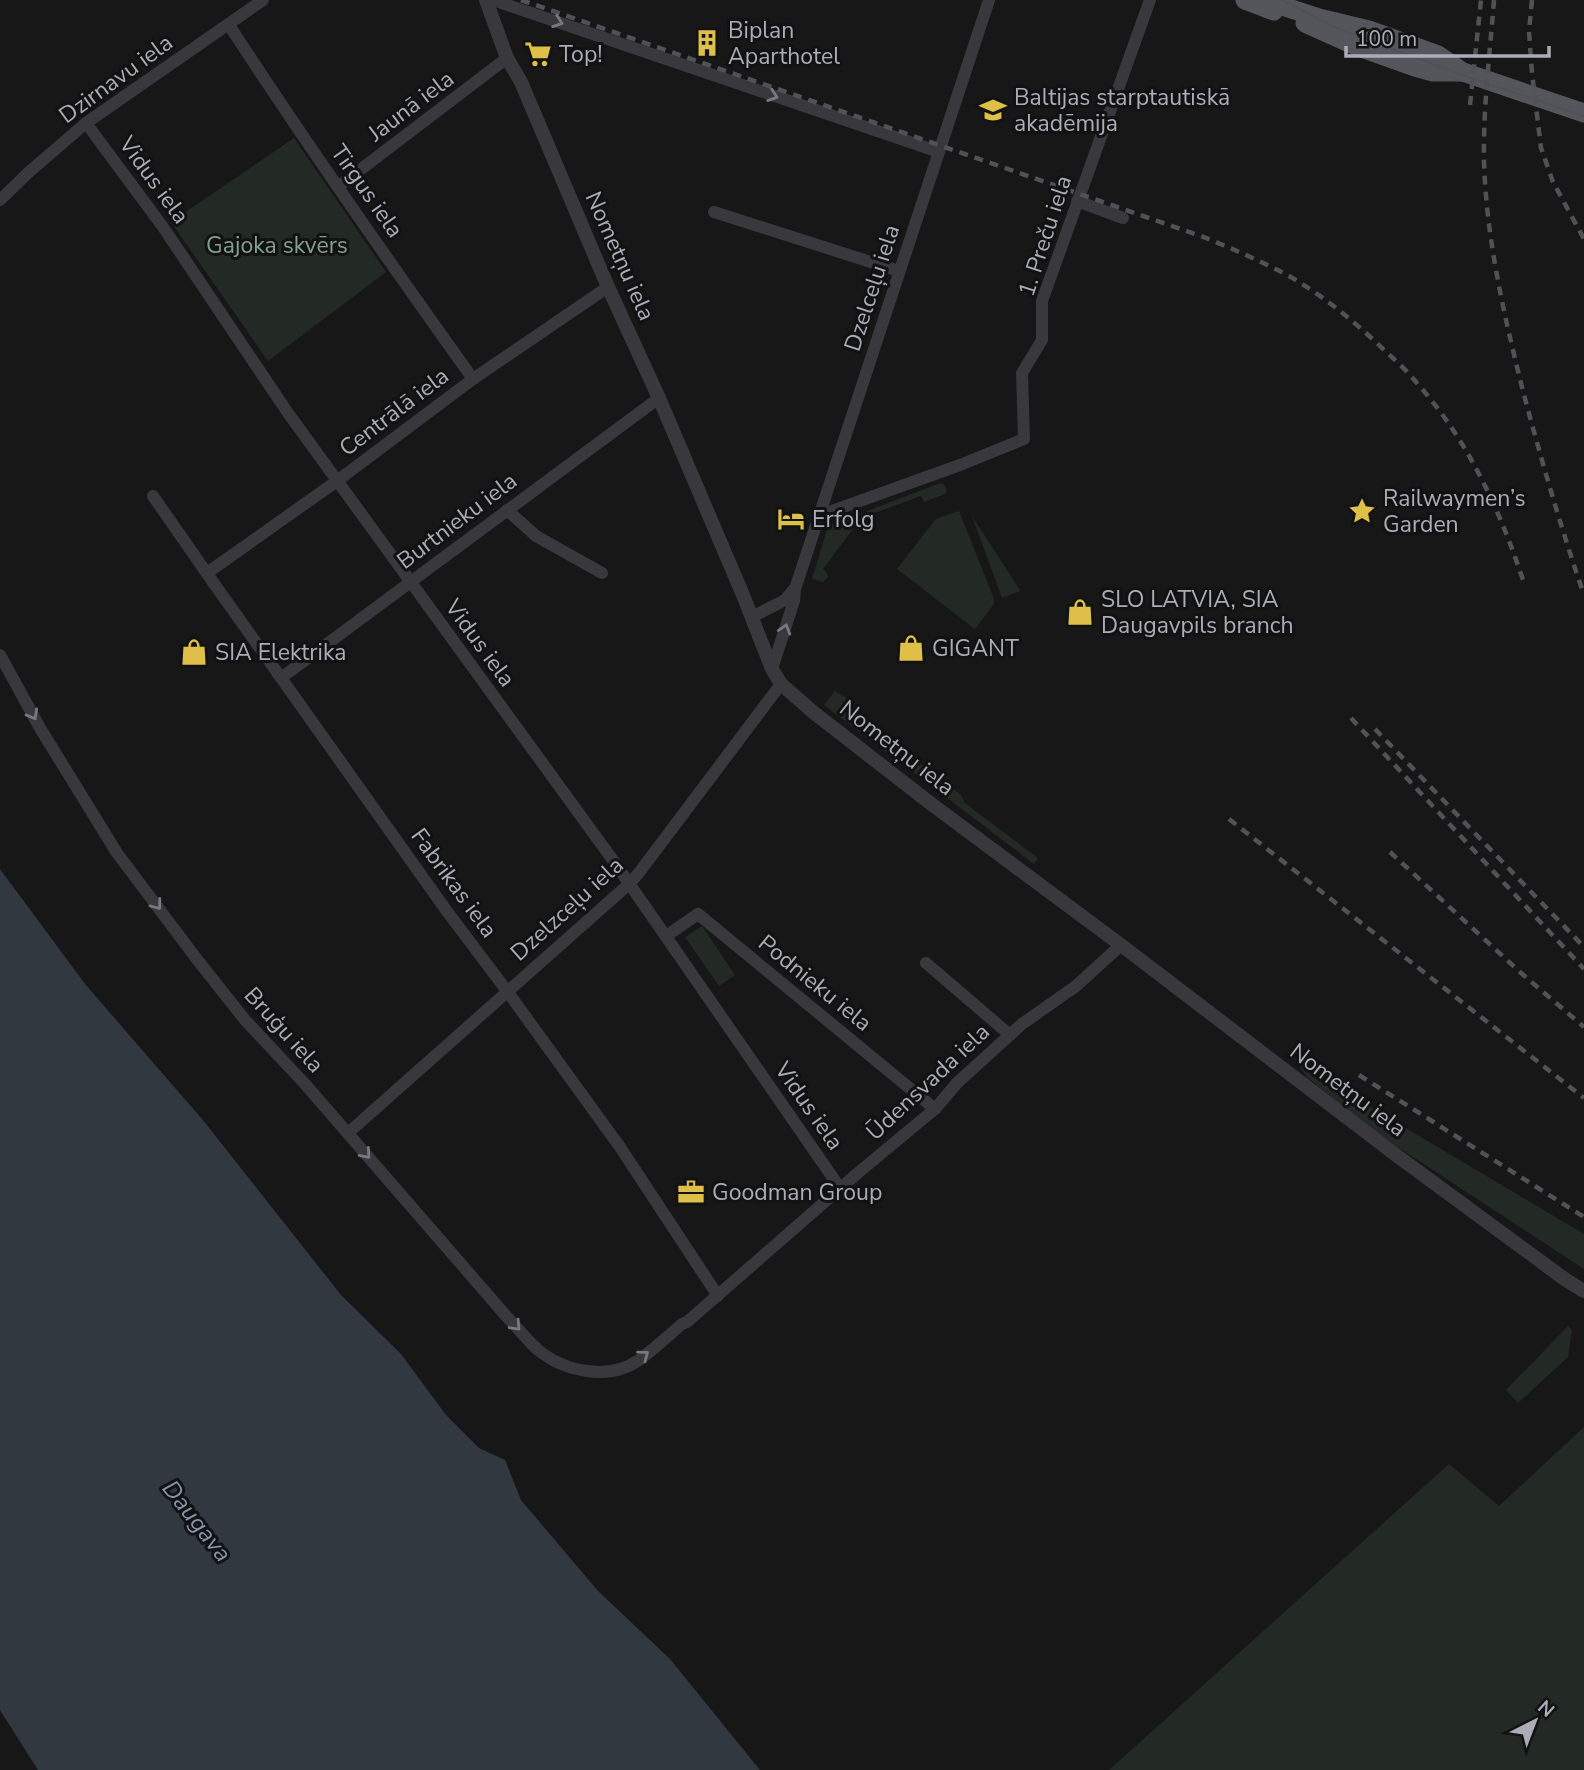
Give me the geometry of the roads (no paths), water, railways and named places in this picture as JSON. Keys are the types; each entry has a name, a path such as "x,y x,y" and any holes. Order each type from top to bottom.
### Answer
{"main road":[{"path":"1245,0 1415,67 1433,72 1463,72"},
{"path":"1264,0 1368,30 1438,55 1463,72 1584,113"}],"street":[{"name":"Dzirnavu iela","path":"0,200 86,123 263,0"},
{"name":"Nometņu iela","path":"486,0 508,58 521,82 608,287 659,398 772,669 781,684 930,803 1396,1155 1584,1291"},
{"path":"493,0 939,152"},
{"name":"Dzelceļu iela","path":"772,669 818,516 989,0"},
{"name":"1. Preču iela","path":"818,516 1024,439 1022,373 1042,340 1042,301 1150,0"},
{"name":"Tirgus iela","path":"229,25 304,139 473,379"},
{"name":"Jaunā iela","path":"339,186 508,58"},
{"name":"Vidus iela","path":"86,123 163,227 288,413 666,936 840,1188"},
{"path":"1077,201 1123,218"},
{"path":"714,212 899,271"},
{"name":"Centrālā iela","path":"207,573 337,481 473,379 608,287"},
{"name":"Burtnieku iela","path":"281,678 659,398"},
{"name":"Fabrikas iela","path":"153,496 446,910 620,1147 718,1296"},
{"path":"506,510 536,536 602,573"},
{"path":"752,617 785,600 795,589"},
{"name":"Bruģu iela","path":"0,655 40,728 117,853 230,1001 537,1349 574,1367 599,1372"},
{"name":"Dzelzceļu iela","path":"348,1133 629,884 781,684"},
{"name":"Podnieku iela","path":"666,936 698,914 935,1109"},
{"name":"Ūdensvada iela","path":"599,1372 616,1371 638,1361 687,1322 935,1109 957,1083 1022,1024 1076,986 1121,945"},
{"path":"926,963 1010,1035"}],"water":[{"name":"Daugava","path":"0,869 85,984 202,1119 341,1295 401,1354 446,1415 479,1448 505,1460 521,1500 598,1591 670,1659 760,1770 38,1770 0,1710"}],"tram line":[{"path":"1282,0 1334,27 1462,75 1584,116"}],"railway":[{"path":"521,0 1201,236 1289,276 1325,299 1368,335 1407,372 1435,404 1467,452 1493,503 1524,583"},
{"path":"1470,105 1481,0"},
{"path":"1494,0 1484,140 1485,189 1492,247 1523,391 1584,595"},
{"path":"1532,0 1529,31 1541,148 1553,182 1584,239"},
{"path":"1351,718 1584,969"},
{"path":"1375,729 1584,947"},
{"path":"1229,819 1584,1098"},
{"path":"1390,852 1521,973 1584,1027"},
{"path":"1359,1075 1584,1217"}],"place":[{"name":"Biplan Aparthotel","path":"707,43"},
{"name":"Top!","path":"538,54"},
{"name":"Baltijas starptautiskā akadēmija","path":"993,110"},
{"name":"Railwaymen’s Garden","path":"1362,511"},
{"name":"Erfolg","path":"791,519"},
{"name":"SLO LATVIA, SIA Daugavpils branch","path":"1080,612"},
{"name":"GIGANT","path":"911,648"},
{"name":"SIA Elektrika","path":"194,652"},
{"name":"Goodman Group","path":"691,1192"}],"park label":[{"name":"Gajoka skvērs","path":"277,245"}]}
